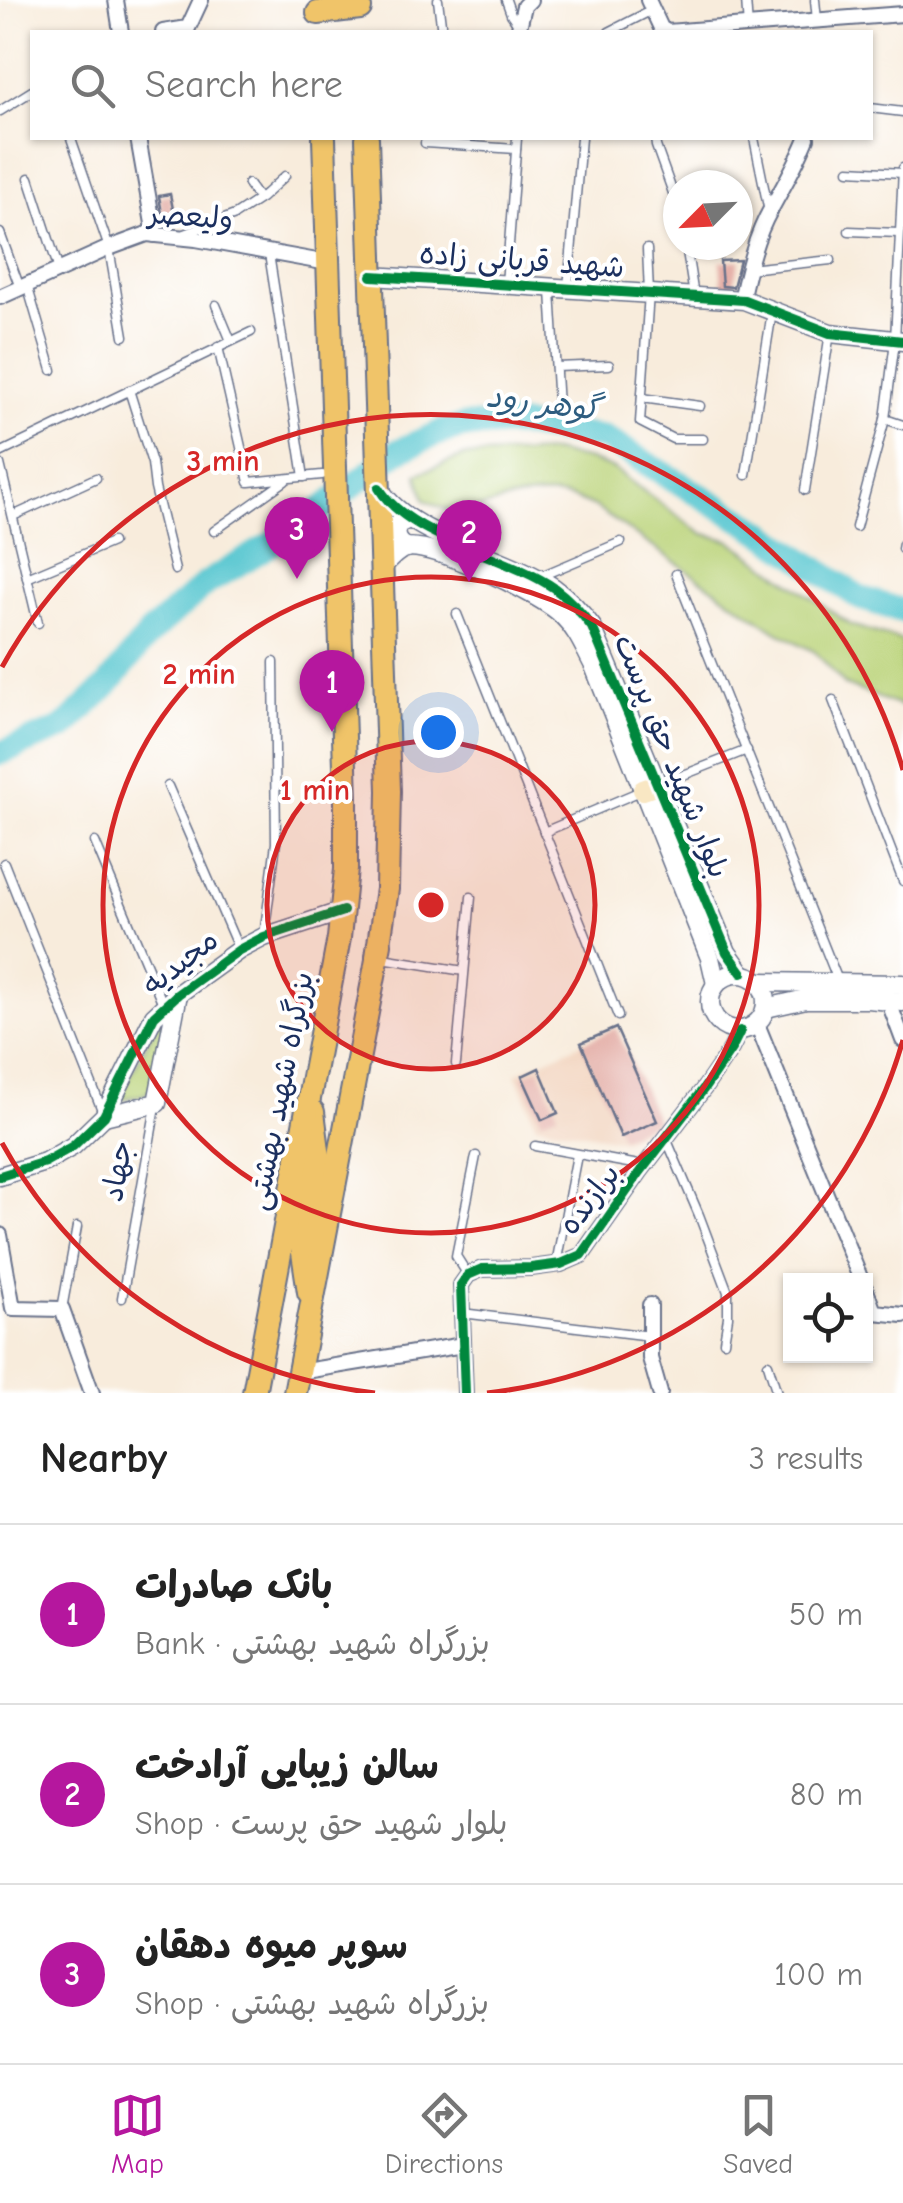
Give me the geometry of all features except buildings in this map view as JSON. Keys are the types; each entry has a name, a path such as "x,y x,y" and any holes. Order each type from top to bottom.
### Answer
{"highway":[{"name":"بزرگراه شهید بهشتی","path":"298,1382 312,1308 310,1093 343,911 347,834 338,560 331,470 324,140"},
{"name":"بزرگراه شهید بهشتی","path":"254,1393 310,1207 378,951 387,890 382,568 366,143"}],"street":[{"path":"116,0 121,30"},
{"path":"176,30 188,28 201,0"},
{"path":"519,30 524,6 530,0"},
{"path":"650,5 664,30"},
{"path":"722,30 818,26 903,14"},
{"path":"138,140 155,235"},
{"path":"741,300 769,211 805,140"},
{"name":"ولیعصر","path":"0,297 147,234 328,263"},
{"name":"شهید قربانی زاده","path":"372,276 741,300 830,333 899,341"},
{"name":"بلوار شهید حق پرست","path":"379,488 403,515 554,588 592,626 716,984"},
{"path":"403,515 395,531 400,544 407,548"},
{"path":"382,568 407,548"},
{"name":"بلوار شهید حق پرست","path":"407,548 451,559 512,582 559,612 577,632 726,952 750,978"},
{"name":"مجیدیه","path":"104,1116 154,1016 171,1000 264,936 343,911"},
{"path":"903,984 732,974 716,984 711,1010 722,1025 754,1021 806,999 896,1001 903,1040"},
{"path":"750,978 767,998 754,1021"},
{"name":"جهاد","path":"157,1103 171,1000"},
{"path":"754,1021 859,1273"},
{"name":"برازنده","path":"468,1275 482,1269 556,1264 582,1255 754,1021"},
{"path":"0,1176 46,1162 73,1146 104,1116 157,1103"},
{"path":"0,1235 13,1308 62,1308 92,1393"},
{"path":"464,1393 461,1285 468,1275"},
{"path":"650,1305 650,1358 660,1393"},
{"path":"873,1309 903,1315"},
{"path":"298,1382 463,1345"}],"lane":[{"path":"438,0 442,30"},
{"path":"506,0 519,30"},
{"path":"746,0 749,29"},
{"path":"815,0 818,26"},
{"path":"873,0 876,16"},
{"path":"612,30 650,5"},
{"path":"0,111 30,92"},
{"path":"873,108 903,112"},
{"path":"72,140 109,248 124,336"},
{"path":"506,284 517,140"},
{"path":"558,406 559,287 581,140"},
{"path":"656,140 665,170"},
{"path":"754,140 769,211"},
{"path":"425,143 516,149"},
{"path":"849,170 903,171 899,341 885,420 856,527"},
{"path":"176,237 235,215 285,176"},
{"path":"29,178 59,270"},
{"path":"248,184 259,199"},
{"path":"848,230 899,233"},
{"path":"0,233 52,370"},
{"path":"647,249 649,293 640,422 673,439 704,439"},
{"path":"269,252 304,477"},
{"path":"688,260 694,296"},
{"path":"748,269 832,260"},
{"path":"216,305 231,341"},
{"path":"746,475 772,310"},
{"path":"0,453 251,332"},
{"path":"806,490 830,333"},
{"path":"218,347 249,482 304,477 331,470"},
{"path":"556,367 609,365"},
{"path":"129,390 152,463 176,570"},
{"path":"642,398 700,406"},
{"path":"885,420 903,425"},
{"path":"0,464 38,624"},
{"path":"13,516 96,478"},
{"path":"214,531 289,478"},
{"path":"27,578 112,542"},
{"path":"536,578 621,542"},
{"path":"676,574 839,983"},
{"path":"457,614 618,1016"},
{"path":"264,936 276,843 274,662"},
{"path":"833,700 903,882"},
{"path":"544,832 747,750"},
{"path":"168,786 239,950"},
{"path":"95,842 171,1000"},
{"path":"4,863 104,1116"},
{"path":"456,1064 471,896"},
{"path":"378,951 464,971"},
{"name":"جهاد","path":"122,1298 157,1103"},
{"path":"666,1138 728,1292 724,1341"},
{"path":"535,1146 644,1166"},
{"path":"556,1264 577,1155"},
{"path":"468,1275 456,1256 476,1156"},
{"path":"62,1308 77,1226"},
{"path":"462,1312 650,1336"},
{"path":"768,1364 777,1393"}],"shaded area":[{"path":"616,1028 657,1121 623,1140 536,1124 516,1073"}],"green space":[{"path":"552,452 614,469 701,533 731,541 851,625 903,641 903,707 845,685 815,652 776,631 596,508 567,497 539,496 458,515 425,500 417,474 464,456"},
{"path":"160,1017 167,1021 154,1086 147,1094 117,1101"}],"waterway":[{"name":"گوهر رود","path":"0,753 63,728 107,686 149,634 207,583 314,515 398,451 465,426 517,425 604,438 762,532 860,598 903,611"}],"cycle path":[{"path":"372,276 744,300 830,333 903,341"},
{"path":"379,488 411,520 554,588 592,627 727,952 742,973"},
{"path":"0,1176 45,1162 73,1146 104,1116 154,1016 178,994 264,937 343,911"},
{"path":"465,1393 461,1285 468,1275 482,1269 561,1264 582,1255 705,1087 740,1031"}],"place":[{"name":"سوپر میوه دهقان","path":"297,579"},
{"name":"سالن زیبایی آرادخت","path":"469,582"},
{"name":"بانک صادرات","path":"332,732"}]}
